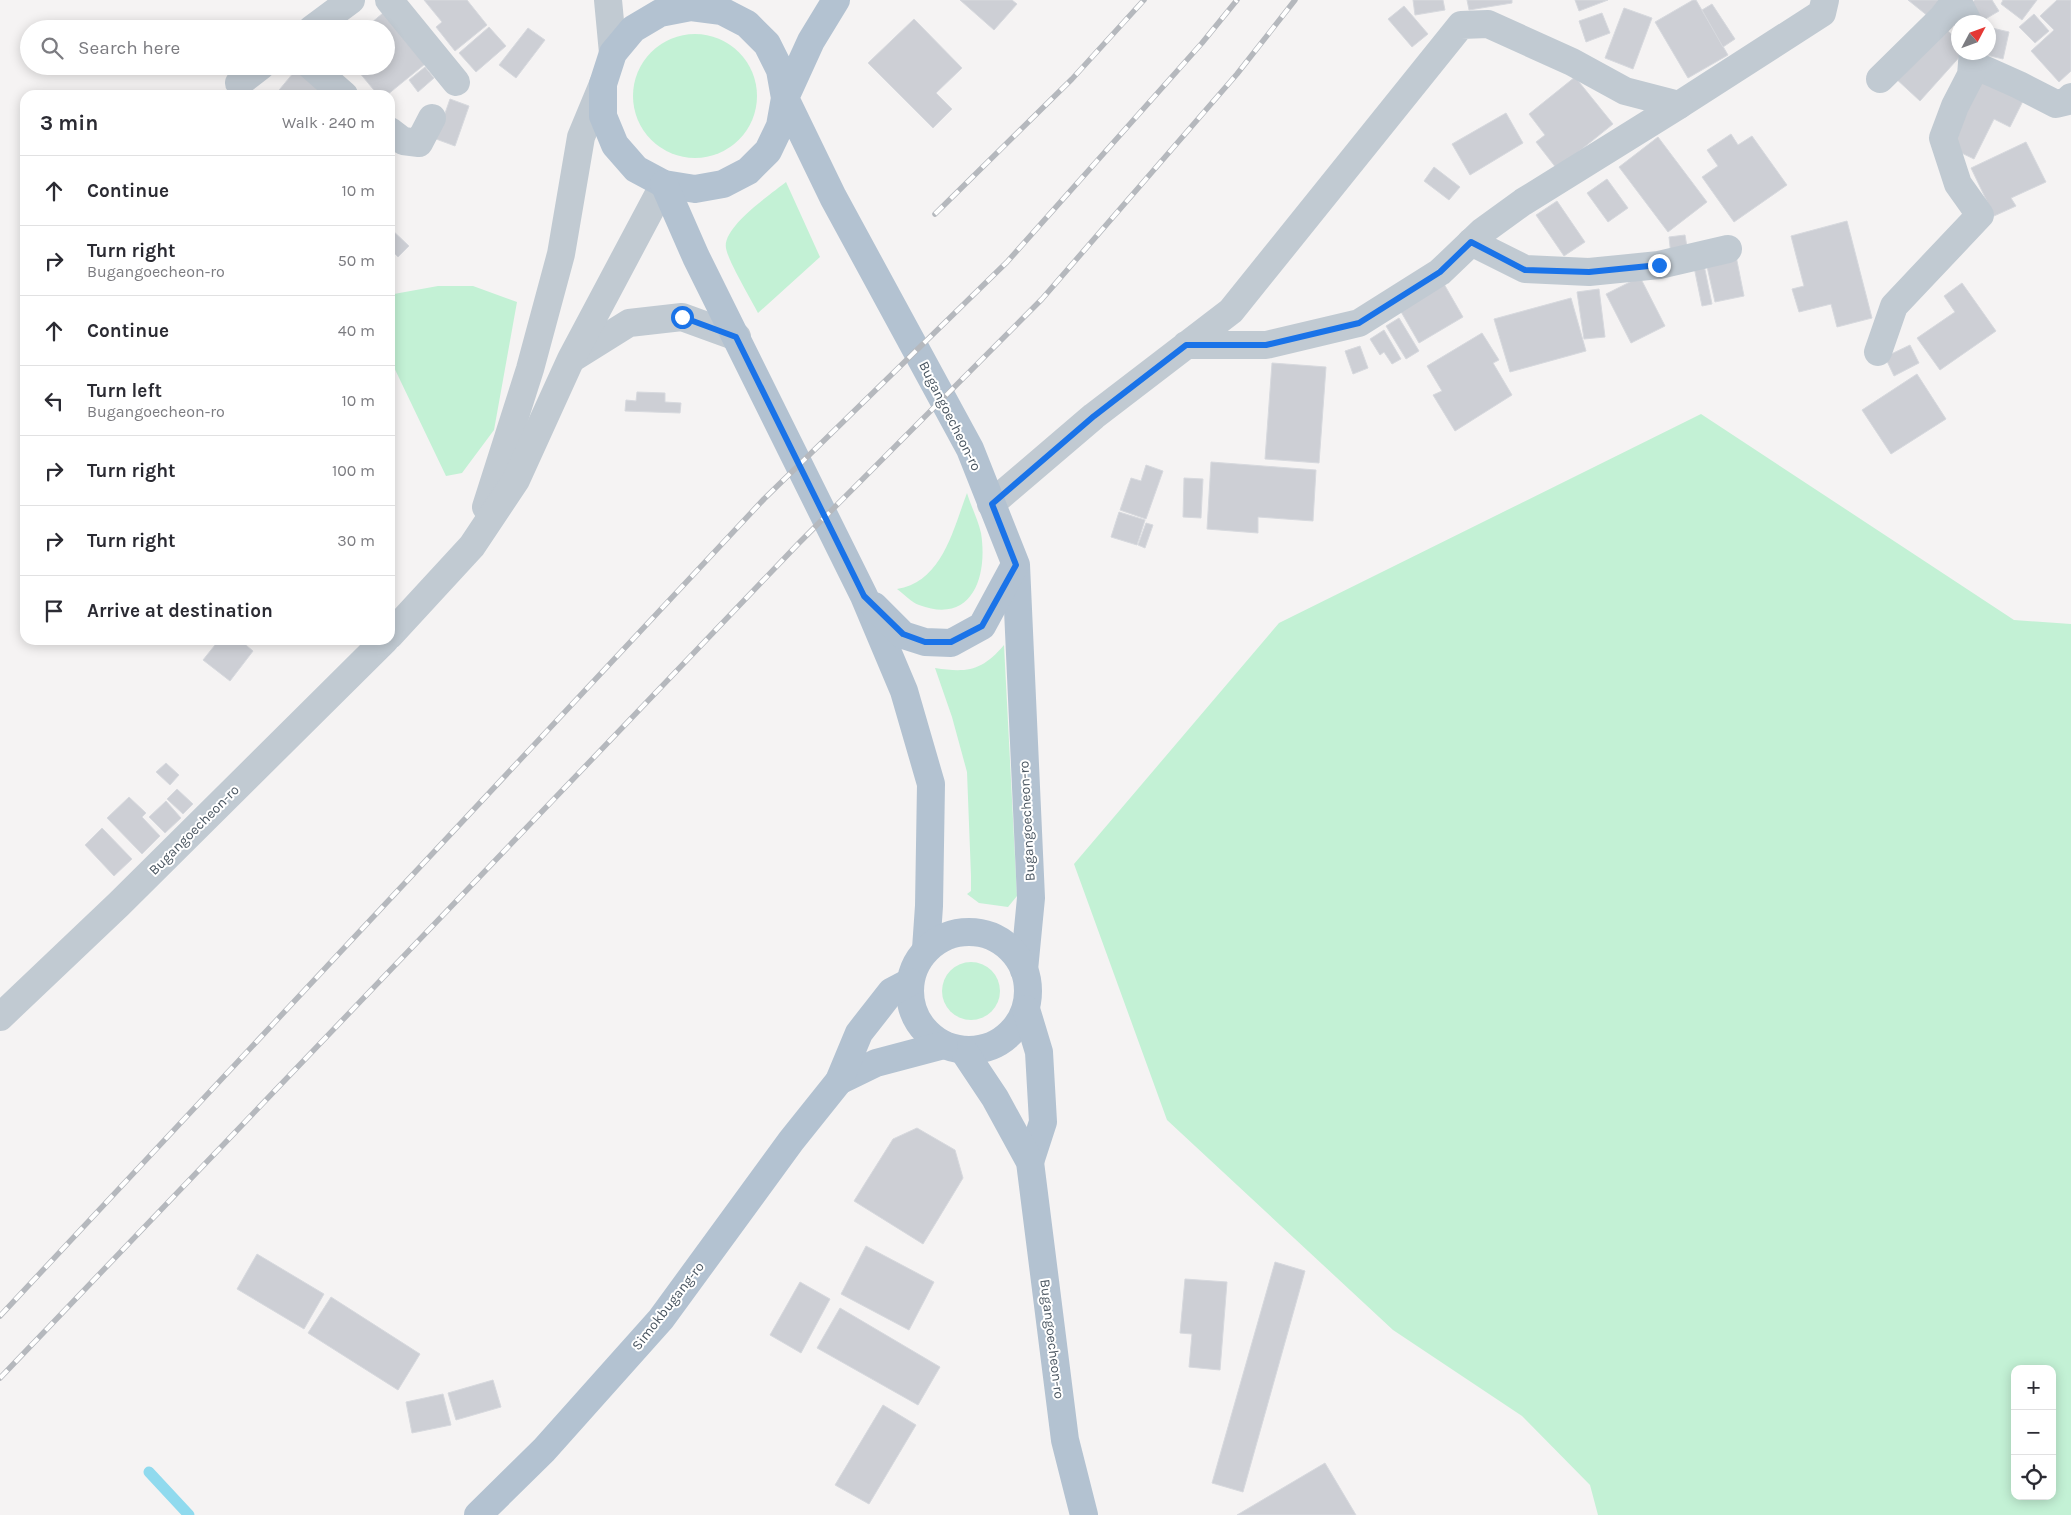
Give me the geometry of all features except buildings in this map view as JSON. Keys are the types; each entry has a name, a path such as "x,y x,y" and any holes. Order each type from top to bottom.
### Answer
{"main road":[{"path":"784,98 811,41 836,0"},
{"path":"717,3 722,11 747,24 767,44 780,70 784,98 780,126 768,151 748,171 723,184 696,189 664,184 636,169 615,145 604,116 602,84 613,54 633,29 660,13 717,3"},
{"name":"Bugangoecheon-ro","path":"784,98 832,197 970,449 1016,565 1030,898 1024,970"},
{"path":"664,184 696,257 864,596 904,691 931,784 929,906 926,949"},
{"path":"864,596 903,634 925,642 951,642 982,626 1016,565"},
{"path":"839,1081 876,1062 954,1047 982,1049 1001,1041 1016,1028 1026,1009 1029,989 1024,970 1014,952 998,939 979,932 960,932 942,938 926,949 916,964 910,982 910,1001 917,1019 928,1034 954,1047"},
{"path":"839,1081 859,1033 890,992 910,982"},
{"name":"Bugangoecheon-ro","path":"1026,1009 1039,1052 1043,1122 1030,1162"},
{"name":"Bugangoecheon-ro","path":"954,1047 995,1098 1030,1162 1065,1440 1084,1515"},
{"name":"Simokbugang-ro","path":"478,1515 544,1450 661,1318 791,1142 839,1081"}],"street":[{"path":"324,20 351,0"},
{"path":"389,0 456,82"},
{"path":"608,0 613,54"},
{"path":"1880,79 1942,18 1957,0 1964,15"},
{"path":"1186,345 1266,345 1359,323 1440,272 1483,231 1523,202 1680,105 1829,4"},
{"path":"992,504 1094,416 1231,311 1461,25 1488,24 1572,62 1625,91 1680,105"},
{"path":"1878,352 1894,306 1980,215 1958,184 1943,138 1955,106 1971,75 1973,60"},
{"path":"1976,60 2056,104 2068,101 2071,98"},
{"path":"239,83 249,75"},
{"path":"321,75 338,90"},
{"path":"472,546 498,472 530,369 561,254 581,137 602,84"},
{"path":"395,135 403,141 419,143 432,118"},
{"path":"395,630 472,546 516,480 571,358 664,184"},
{"path":"1471,242 1525,270 1589,272 1659,265 1728,249"},
{"path":"571,358 629,323 682,317 736,337"},
{"name":"Bugangoecheon-ro","path":"0,1017 120,904 380,645"}],"green space":[{"path":"695,34 719,38 739,52 753,72 757,96 753,120 739,140 719,154 695,158 671,154 651,140 637,120 633,96 637,72 651,52 671,38"},
{"path":"786,182 820,257 758,313 731,262 726,248 727,240 739,221"},
{"path":"438,286 473,286 517,302 494,430 462,473 446,476 395,369 395,294"},
{"path":"1701,414 2014,620 2071,624 2071,1515 1598,1515 1590,1485 1522,1416 1393,1330 1167,1120 1074,864 1279,623"},
{"path":"967,493 981,533 982,566 978,580 972,593 964,603 952,608 937,609 919,605 897,589 912,584 925,576 935,565 951,538"},
{"path":"1004,645 1017,896 1008,907 979,903 967,894 971,891 971,876 967,772 952,717 935,668 965,670 973,668 988,660"},
{"path":"971,962 982,964 995,975 1000,991 998,1002 987,1015 971,1020 960,1018 947,1007 942,991 944,980 955,967"}],"waterway":[{"path":"149,1472 189,1515"}],"railway":[{"path":"935,214 1072,79 1144,0"},
{"path":"0,1316 764,499 1007,262 1202,43 1237,0"},
{"path":"0,1378 798,544 1042,299 1237,74 1295,0"}],"route":[{"path":"682,317 736,337 864,596 903,634 925,642 951,642 982,626 1016,565 992,504 1094,416 1186,345 1266,345 1359,323 1440,272 1471,242 1525,270 1589,272 1629,266 1659,265"}]}
